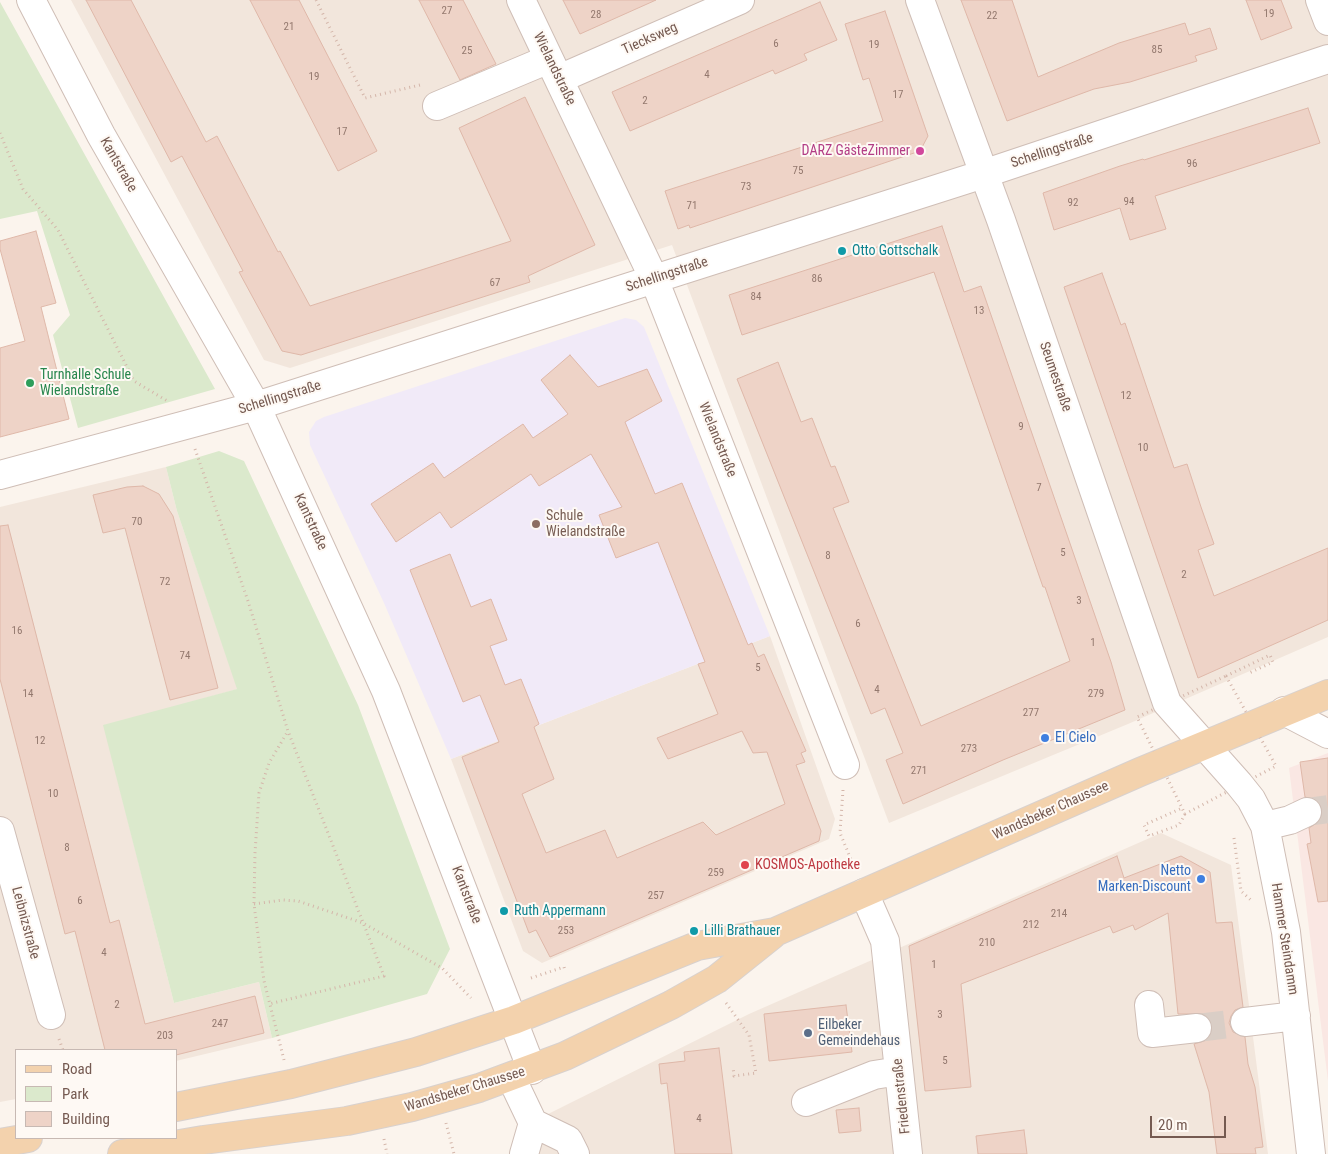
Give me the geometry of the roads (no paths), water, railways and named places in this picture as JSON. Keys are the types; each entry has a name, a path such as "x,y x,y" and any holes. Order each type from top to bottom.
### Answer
{"main road":[{"name":"Wandsbeker Chaussee","path":"178,1107 291,1084 416,1052 514,1020 697,946 775,932 1204,744 1328,694"},
{"name":"Wandsbeker Chaussee","path":"122,1154 166,1150 347,1121 439,1100 522,1073 671,1005 712,982 775,932"},
{"path":"0,1143 22,1139"}],"street":[{"name":"Kantstraße","path":"31,0 101,135 256,406 386,690 514,1020 522,1073 533,1123"},
{"name":"Wielandstraße","path":"521,0 654,279 846,765"},
{"name":"Tiecksweg","path":"437,106 554,69 740,0"},
{"name":"Seumestraße","path":"920,0 1001,220 1167,703 1204,744"},
{"path":"1320,0 1328,21"},
{"name":"Schellingstraße","path":"0,475 256,406 983,174 1328,59"},
{"path":"1284,711 1328,734"},
{"name":"Hammer Steindamm","path":"1204,744 1251,799 1265,826 1286,932 1312,1154"},
{"path":"1265,826 1290,820 1307,812"},
{"name":"Leibnizstraße","path":"0,831 51,1015"},
{"name":"Friedenstraße","path":"864,892 885,941 908,1154"},
{"path":"1149,1005 1152,1033 1197,1028"},
{"path":"1245,1022 1296,1016"},
{"path":"806,1102 874,1075 899,1071"},
{"path":"524,1154 533,1123 568,1140 575,1154"}],"tunnel":[{"path":"1307,812 1328,809"},
{"path":"1197,1028 1245,1022"}],"place":[{"name":"DARZ GästeZimmer","path":"920,151"},
{"name":"Otto Gottschalk","path":"842,251"},
{"name":"Turnhalle Schule Wielandstraße","path":"30,383"},
{"name":"Schule Wielandstraße","path":"536,524"},
{"name":"El Cielo","path":"1045,738"},
{"name":"KOSMOS-Apotheke","path":"745,865"},
{"name":"Netto Marken-Discount","path":"1201,879"},
{"name":"Ruth Appermann","path":"504,911"},
{"name":"Lilli Brathauer","path":"694,931"},
{"name":"Eilbeker Gemeindehaus","path":"808,1033"}]}
